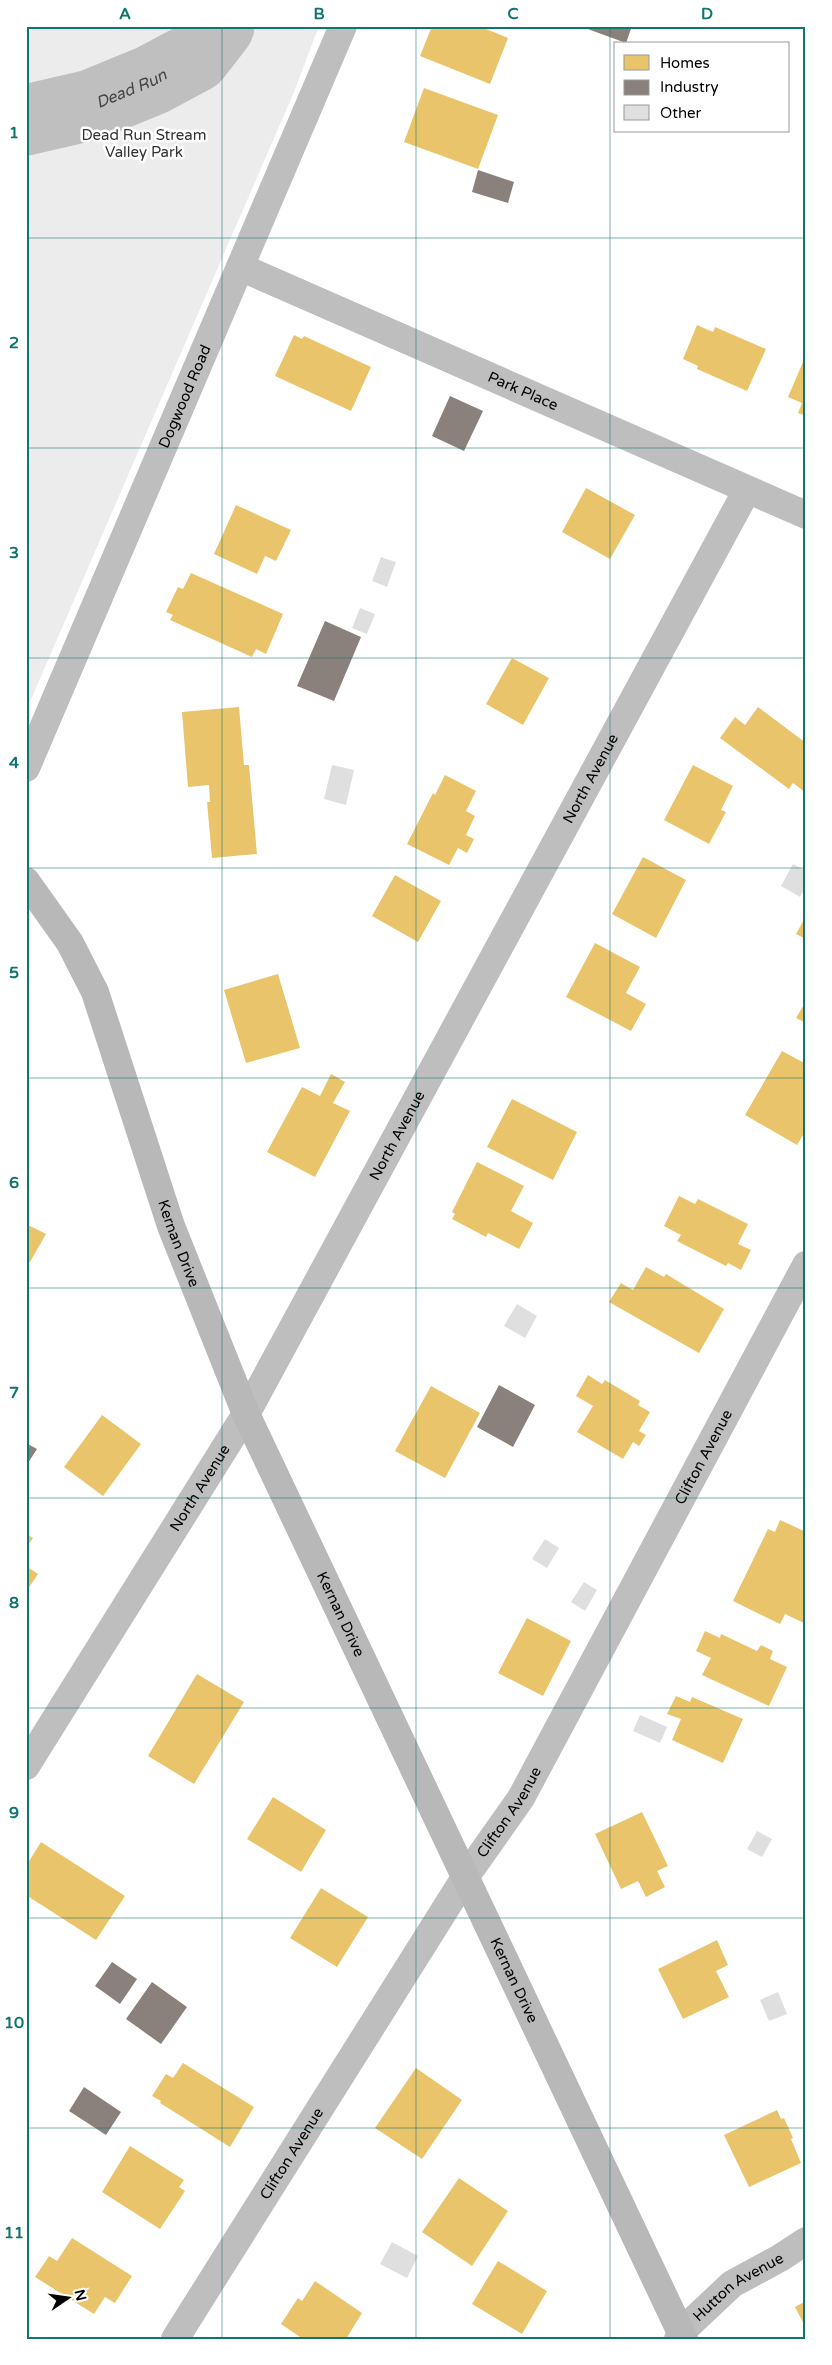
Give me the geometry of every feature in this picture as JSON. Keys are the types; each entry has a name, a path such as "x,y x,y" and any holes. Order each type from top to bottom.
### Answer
{"main road":[{"name":"Kernan Drive","path":"26,881 70,942 95,992 170,1226 246,1414 466,1876 681,2336"}],"street":[{"name":"Dogwood Road","path":"26,768 343,26"},
{"name":"Park Place","path":"240,267 806,515"},
{"name":"North Avenue","path":"26,1766 246,1414 747,490"},
{"name":"Clifton Avenue","path":"175,2339 466,1876 521,1798 806,1265"},
{"name":"Hutton Avenue","path":"681,2336 732,2284 780,2258 806,2241"}],"green space":[{"name":"Dead Run Stream Valley Park","path":"26,26 319,26 294,92 26,711"}],"building: Homes":[{"path":"432,26 479,26 508,38 490,84 420,56"},
{"path":"424,88 498,115 478,169 404,142"},
{"path":"697,325 713,332 715,327 766,349 747,391 697,369 698,366 683,359"},
{"path":"294,335 302,339 304,336 371,367 351,411 275,376"},
{"path":"806,355 806,416 798,413 802,403 788,397"},
{"path":"586,488 635,515 610,559 562,532"},
{"path":"236,505 291,530 276,561 265,556 257,574 214,554"},
{"path":"191,573 283,614 266,654 256,649 252,657 170,620 173,615 166,612 178,587 183,589"},
{"path":"512,658 549,678 523,725 486,704"},
{"path":"239,707 244,765 249,765 257,854 212,858 207,802 210,802 209,785 188,787 182,712"},
{"path":"758,707 806,743 806,793 793,783 789,789 720,738 735,717 745,725"},
{"path":"693,765 733,786 721,810 726,812 709,844 664,820"},
{"path":"445,775 476,791 466,811 475,816 466,835 474,839 467,853 458,848 449,865 407,844 433,793 435,795"},
{"path":"643,857 686,880 656,938 612,914"},
{"path":"395,875 441,901 418,942 372,916"},
{"path":"806,916 806,939 796,934"},
{"path":"595,943 640,967 626,993 646,1004 631,1031 566,997"},
{"path":"278,974 300,1048 246,1063 224,990"},
{"path":"806,1001 806,1023 796,1018"},
{"path":"782,1051 806,1064 806,1130 797,1145 745,1115"},
{"path":"331,1074 345,1082 333,1103 350,1111 315,1177 267,1152 302,1087 320,1096"},
{"path":"512,1099 577,1132 553,1180 487,1147"},
{"path":"477,1162 524,1186 511,1211 533,1223 519,1249 488,1233 486,1237 452,1219 455,1214 452,1212"},
{"path":"679,1196 695,1204 698,1199 748,1224 738,1244 751,1250 741,1270 728,1263 726,1266 677,1241 681,1235 664,1226"},
{"path":"26,1224 46,1234 26,1269"},
{"path":"646,1267 664,1277 666,1274 724,1309 699,1353 609,1302 621,1283 633,1290"},
{"path":"588,1375 602,1384 605,1380 640,1401 638,1405 650,1412 639,1431 646,1435 639,1446 633,1442 623,1459 577,1432 593,1406 576,1396"},
{"path":"431,1386 480,1413 445,1478 395,1451"},
{"path":"102,1415 141,1444 103,1496 64,1467"},
{"path":"780,1520 806,1532 806,1624 785,1614 780,1624 733,1601 768,1529 775,1532"},
{"path":"26,1534 33,1538 26,1548"},
{"path":"26,1566 38,1574 26,1592"},
{"path":"527,1618 571,1641 543,1696 498,1673"},
{"path":"705,1631 720,1638 721,1634 757,1651 761,1645 773,1651 770,1659 787,1667 769,1706 702,1675 711,1658 696,1651"},
{"path":"197,1674 244,1702 194,1784 148,1756"},
{"path":"676,1696 690,1702 692,1697 743,1719 723,1763 672,1740 681,1719 667,1714"},
{"path":"273,1797 326,1830 301,1872 247,1839"},
{"path":"642,1812 668,1866 657,1871 665,1887 646,1897 638,1881 621,1889 595,1834"},
{"path":"41,1842 125,1896 96,1940 26,1895 26,1866"},
{"path":"321,1888 368,1917 337,1967 290,1938"},
{"path":"717,1940 728,1965 716,1971 729,1997 683,2019 658,1969"},
{"path":"183,2063 254,2107 230,2147 152,2096 166,2074 173,2078"},
{"path":"416,2068 462,2100 422,2159 375,2128"},
{"path":"777,2110 781,2119 784,2118 801,2163 749,2187 724,2135"},
{"path":"130,2146 184,2180 179,2187 185,2191 160,2229 102,2192"},
{"path":"459,2178 508,2211 472,2266 422,2232"},
{"path":"72,2238 132,2276 115,2303 105,2297 94,2314 35,2277 49,2256 57,2261"},
{"path":"498,2261 547,2291 522,2334 472,2304"},
{"path":"315,2281 362,2313 346,2339 303,2339 281,2324 298,2298 302,2301"},
{"path":"806,2301 806,2328 795,2307"}],"building: Industry":[{"path":"586,26 632,26 626,42 585,28"},
{"path":"478,170 514,182 508,203 472,192"},
{"path":"450,396 483,411 464,451 432,436"},
{"path":"325,621 361,637 334,701 297,686"},
{"path":"499,1385 535,1405 513,1447 477,1427"},
{"path":"26,1443 37,1449 26,1466"},
{"path":"112,1962 137,1979 120,2004 95,1986"},
{"path":"152,1982 187,2007 161,2044 126,2019"},
{"path":"84,2087 121,2112 106,2135 69,2111"}],"building: Other":[{"path":"381,557 396,562 387,587 372,581"},
{"path":"360,608 375,614 367,634 352,628"},
{"path":"332,765 354,770 346,805 324,799"},
{"path":"793,864 806,871 806,886 800,897 781,886"},
{"path":"517,1304 537,1316 525,1338 504,1326"},
{"path":"545,1539 559,1548 547,1568 532,1559"},
{"path":"584,1582 597,1590 585,1611 571,1602"},
{"path":"640,1715 667,1727 660,1743 633,1731"},
{"path":"757,1831 772,1839 762,1857 747,1849"},
{"path":"778,1992 787,2014 769,2021 760,2000"},
{"path":"392,2242 418,2256 407,2278 380,2264"}],"waterway":[{"name":"Dead Run","path":"26,120 91,105 152,80 195,57 219,26"}]}
